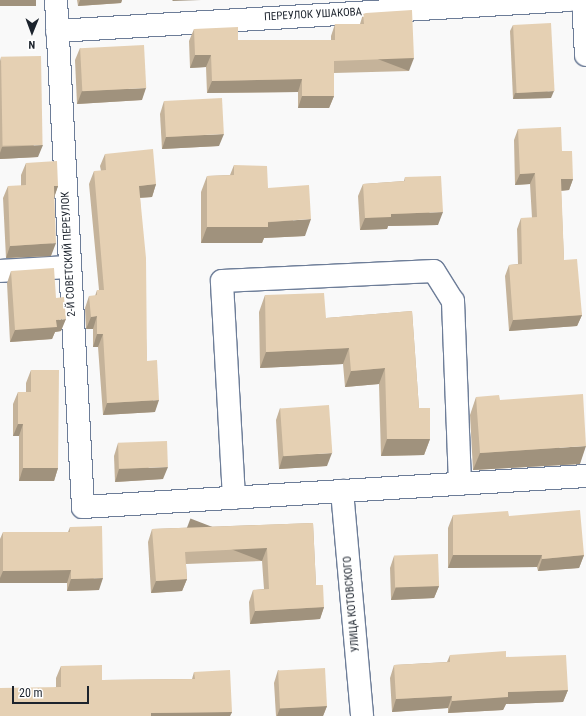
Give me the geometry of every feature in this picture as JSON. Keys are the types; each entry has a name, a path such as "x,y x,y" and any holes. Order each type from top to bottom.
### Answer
{"street":[{"name":"2-Й СОВЕТСКИЙ ПЕРЕУЛОК","path":"56,0 84,507 234,498"},
{"name":"ПЕРЕУЛОК УШАКОВА","path":"57,31 569,0"},
{"path":"583,0 586,55"},
{"path":"0,271 70,267"},
{"path":"460,484 453,302 434,271 222,282 234,498 342,491 460,484 586,476"},
{"name":"УЛИЦА КОТОВСКОГО","path":"342,491 362,716"}],"building":[{"path":"412,10 414,58 334,61 334,96 302,96 302,79 212,81 211,55 195,55 194,29 238,27 238,40 335,40 335,24 364,24 363,14 366,13"},
{"path":"551,23 555,91 517,93 513,25"},
{"path":"144,45 146,88 82,91 80,48"},
{"path":"41,56 43,145 3,146 1,57"},
{"path":"222,98 224,134 166,137 164,101"},
{"path":"561,127 562,151 572,151 573,179 561,179 564,260 577,259 582,315 513,320 509,265 522,264 521,218 537,217 535,173 520,174 518,129"},
{"path":"153,149 156,184 139,186 146,258 147,361 157,360 159,400 107,403 103,334 97,334 97,316 91,317 89,296 97,295 97,290 104,290 94,171 106,170 105,154"},
{"path":"57,161 58,186 54,186 56,243 10,246 8,186 26,185 26,163"},
{"path":"234,165 267,166 268,188 309,185 311,219 268,222 268,227 207,227 207,176 234,175"},
{"path":"441,176 443,212 391,214 391,217 365,218 363,184 405,181 405,177"},
{"path":"54,268 56,298 64,297 66,319 56,320 57,327 15,330 11,271"},
{"path":"324,293 326,318 412,311 419,408 430,408 430,439 387,439 385,368 351,371 349,348 266,352 265,295"},
{"path":"31,370 59,370 58,468 23,468 23,424 18,424 18,392 31,392"},
{"path":"583,394 586,446 480,453 476,397 499,395 500,400"},
{"path":"329,405 332,453 283,456 280,408"},
{"path":"167,441 168,467 119,469 118,443"},
{"path":"580,510 584,555 542,559 542,555 453,555 453,515 508,511 509,516"},
{"path":"313,523 316,585 323,585 324,607 255,611 253,590 269,589 267,548 185,552 187,579 156,581 152,529"},
{"path":"102,526 103,578 71,579 71,570 3,571 3,532 70,532 70,527"},
{"path":"438,554 439,586 395,588 394,556"},
{"path":"506,651 506,657 566,655 568,690 508,692 508,697 452,701 452,696 396,699 394,665 450,662 450,655"},
{"path":"102,665 102,680 195,679 194,672 230,670 232,712 151,713 151,716 0,716 0,688 61,687 61,666"},
{"path":"325,668 327,706 280,708 278,670"}]}
